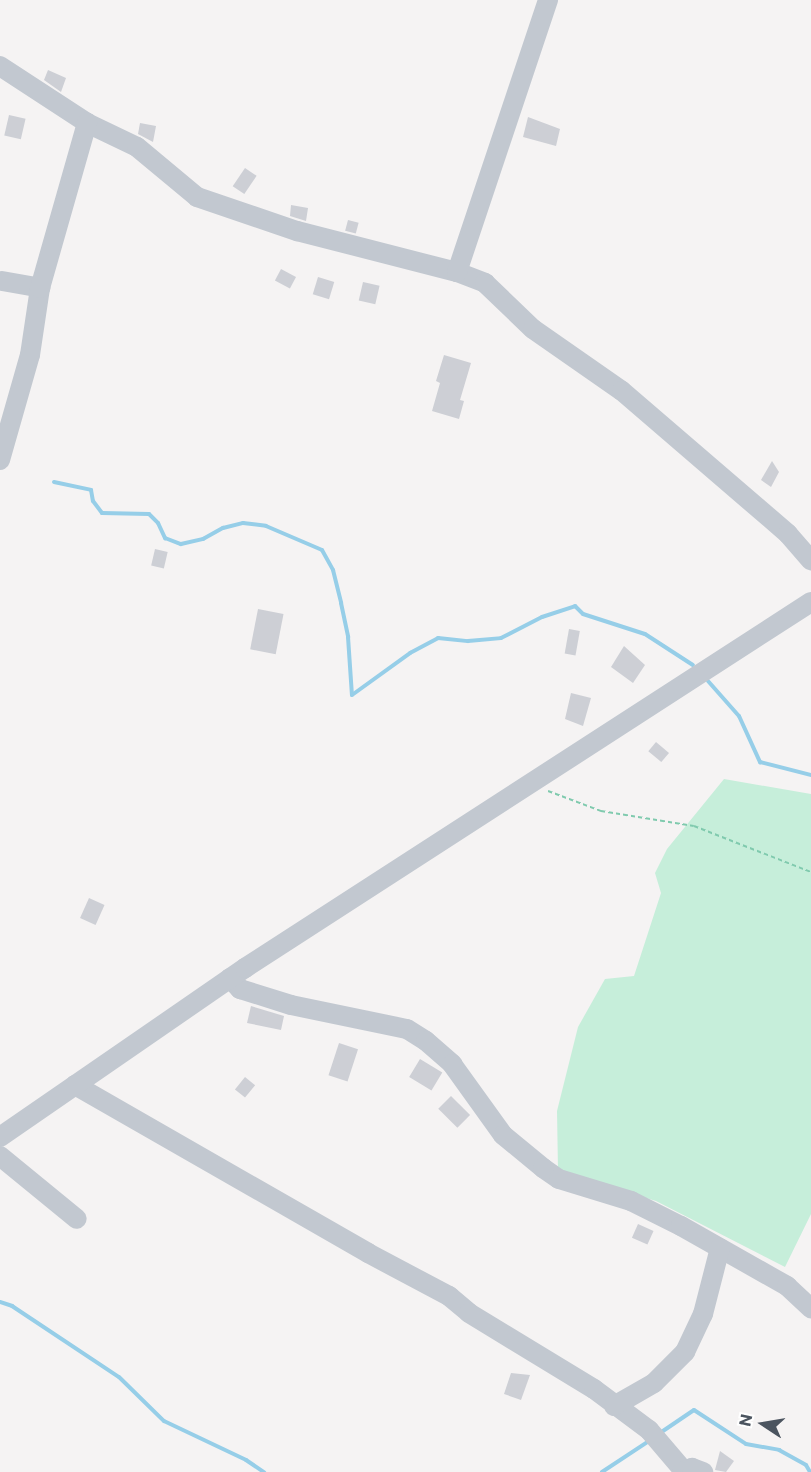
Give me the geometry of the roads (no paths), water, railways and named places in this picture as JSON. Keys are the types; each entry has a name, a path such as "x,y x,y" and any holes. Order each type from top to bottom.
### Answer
{"street":[{"path":"457,272 548,0"},
{"path":"0,66 87,123 137,147 197,197 297,231 457,272 485,283 533,328 622,391 788,534 811,560"},
{"path":"0,460 30,355 40,288 87,123"},
{"path":"2,281 40,288"},
{"path":"0,1137 230,978 811,602"},
{"path":"230,978 240,989 291,1005 407,1029 426,1041 452,1064 502,1135 543,1168 559,1179 631,1201 787,1286 811,1308"},
{"path":"75,1085 368,1253 449,1296 469,1313 594,1389 654,1434 683,1471 692,1468 703,1472"},
{"path":"0,1156 77,1220"},
{"path":"614,1406 654,1383 685,1352 703,1314 720,1248"}],"waterway":[{"path":"54,482 91,490 93,501 102,513 149,514 158,523 165,538 181,544 203,539 223,528 243,523 266,526 322,550 333,570 341,603 348,637 352,695 410,653 438,638 468,641 501,638 542,617 575,606 583,614 645,634 693,665"},
{"path":"708,681 739,716 760,762 811,775"},
{"path":"0,1302 12,1306 119,1377 164,1421 246,1460 264,1472"},
{"path":"660,1433 694,1410 746,1444 779,1450 806,1465 810,1472"},
{"path":"602,1472 649,1441"}]}
